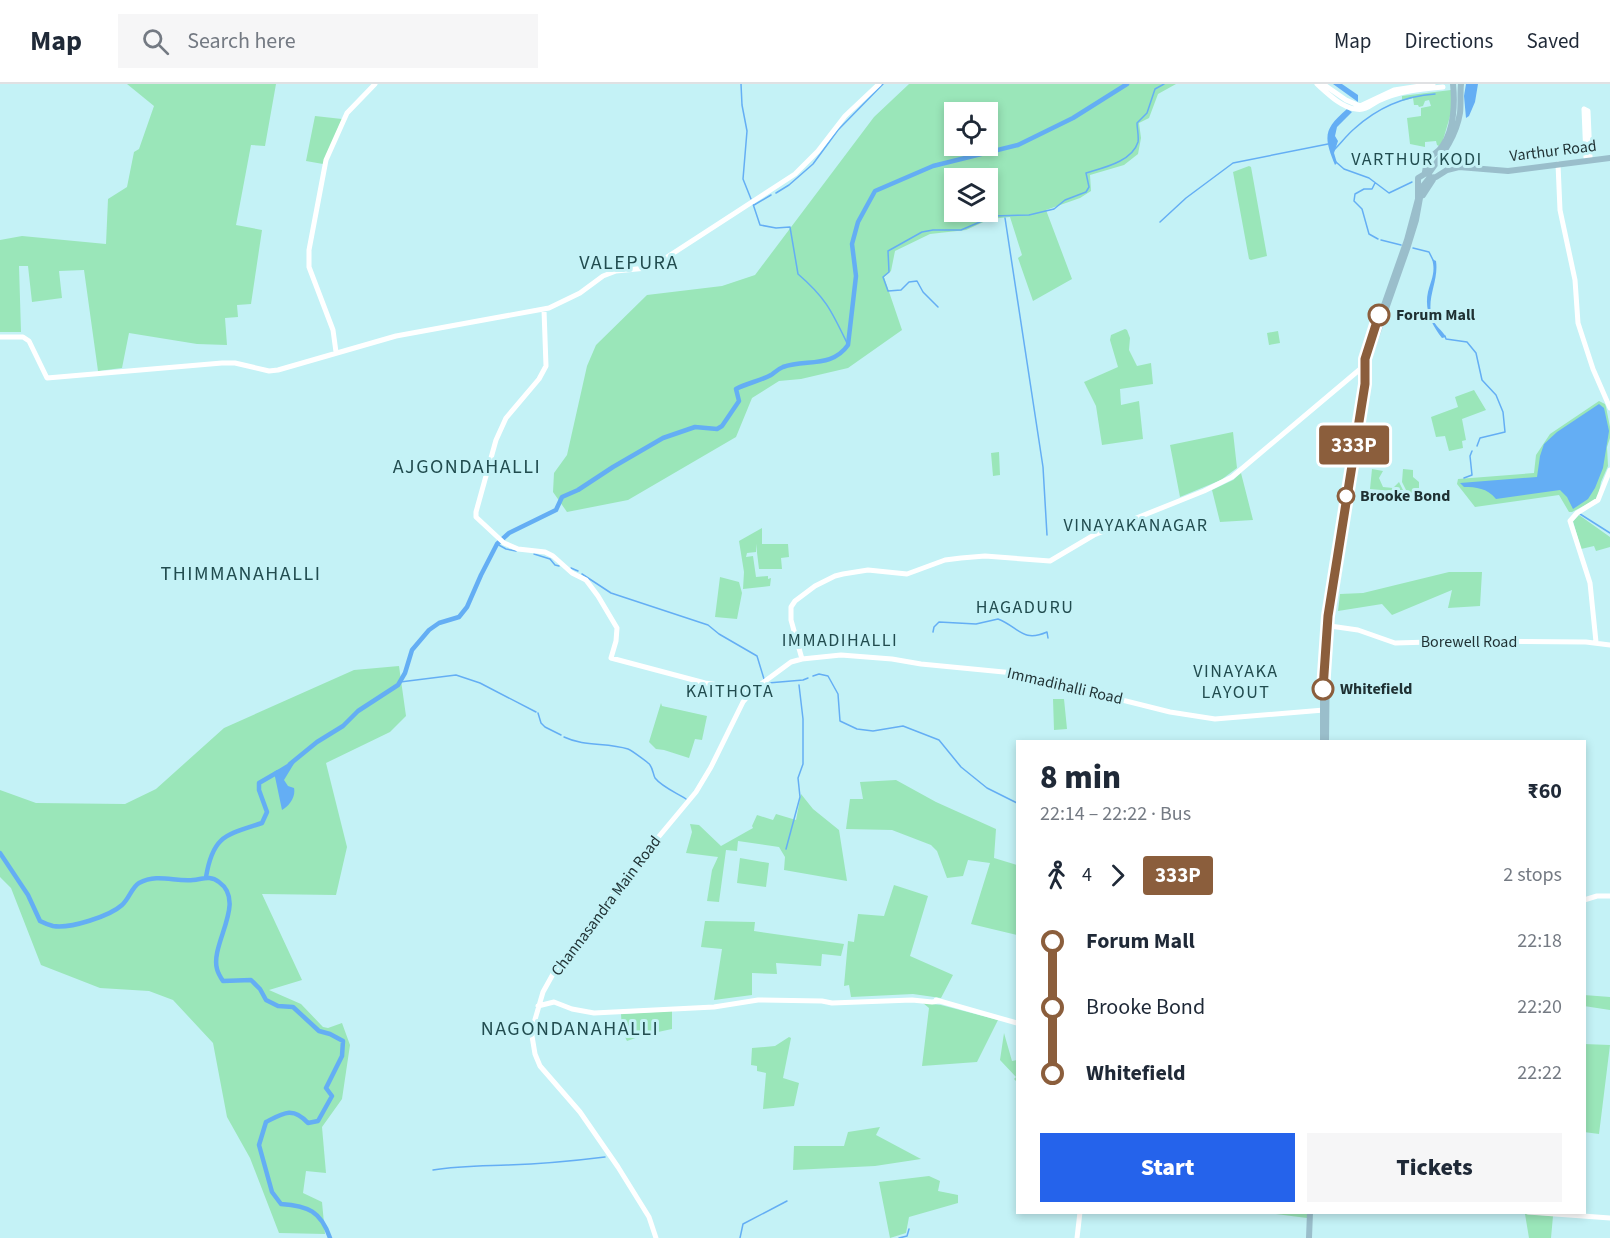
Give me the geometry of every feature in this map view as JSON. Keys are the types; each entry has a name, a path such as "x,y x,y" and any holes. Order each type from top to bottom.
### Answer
{"main road":[{"path":"1428,176 1429,157 1446,146 1454,109 1453,84"},
{"path":"1325,656 1368,384 1366,365 1407,249 1422,187 1442,156 1460,114 1461,84"},
{"path":"1442,156 1451,165"},
{"name":"Varthur Road","path":"1428,176 1459,167 1508,171 1610,156"},
{"name":"Varthur Road","path":"1428,176 1451,165 1508,168 1610,156"},
{"path":"1325,740 1325,656 1334,569 1365,384 1367,351 1407,240 1418,199 1418,178 1428,176"},
{"path":"1310,1238 1312,1214"}],"street":[{"path":"336,352 333,330 309,267 309,250 326,160 348,113 375,84"},
{"path":"0,337 23,337 29,341 39,358 46,378 235,363 274,371 405,334 544,310 564,302 603,276 616,271 655,265 784,183 805,166 845,116 879,84"},
{"path":"1317,84 1352,106 1365,104 1388,92 1443,87"},
{"path":"1323,84 1339,99"},
{"path":"1404,90 1433,84"},
{"path":"1584,109 1588,111 1588,158 1584,109"},
{"path":"1558,164 1560,210 1575,280 1578,324 1610,408"},
{"path":"544,310 546,366 539,379 506,418 496,440 476,512 477,518 504,543 518,549 545,552 585,580 598,596 616,628 616,641 611,658 705,683 753,690"},
{"path":"802,659 791,620 791,606 815,586 835,576 868,570 907,574 945,560 962,558 985,556 1050,561 1094,535 1233,477 1366,365"},
{"path":"1596,642 1590,583 1570,520 1598,500 1610,470"},
{"name":"Borewell Road","path":"1330,626 1358,630 1395,643 1596,642 1610,645"},
{"name":"Immadihalli Road","path":"802,659 860,656 1014,673 1170,712 1215,719 1324,710"},
{"name":"Channasandra Main Road","path":"656,1238 649,1217 618,1167 580,1112 539,1064 532,1036 538,1006 558,965 636,864 696,792 743,702 753,690 791,662 802,659"},
{"path":"1586,899 1597,896 1610,896"},
{"path":"538,1006 554,1002 572,1009 594,1013 636,1010 646,1007 714,1004 758,997 830,1000 912,997 939,1001 1016,1021"},
{"path":"1077,1238 1080,1214"},
{"path":"1555,1214 1610,1218"}],"green space":[{"path":"127,84 276,84 265,146 251,145 236,225 262,230 251,304 237,305 238,317 225,318 227,345 197,344 129,333 122,368 98,371 84,270 59,271 62,298 32,302 28,266 19,266 21,332 0,332 0,240 22,236 106,244 108,199 127,187 134,152 139,149 154,106"},
{"path":"909,84 1176,84 1158,94 1149,118 1139,123 1141,138 1138,154 1124,165 1090,175 1091,191 1080,198 1046,210 1072,279 1033,301 1018,258 1022,255 1010,217 998,218 998,168 944,168 944,222 983,222 966,230 930,234 895,251 891,271 884,277 902,330 848,368 801,379 779,381 752,398 736,437 628,500 567,512 553,492 554,473 567,455 587,366 596,345 647,295 722,286 755,275 874,117"},
{"path":"1451,90 1453,106 1441,147 1436,141 1425,142 1425,147 1410,144 1407,118 1421,116 1421,108 1431,106 1429,100 1419,107 1414,105 1413,98 1402,101 1402,96"},
{"path":"315,116 342,119 323,164 306,161"},
{"path":"1249,166 1267,256 1251,260 1233,172"},
{"path":"1125,329 1130,338 1129,350 1137,366 1151,363 1153,384 1120,389 1121,405 1139,401 1143,439 1102,445 1096,406 1084,382 1118,367 1110,340 1111,335"},
{"path":"1278,331 1280,343 1269,345 1267,333"},
{"path":"1474,390 1486,410 1462,419 1466,440 1462,441 1463,448 1449,451 1445,436 1436,437 1431,417 1458,407 1455,397"},
{"path":"1599,401 1606,407 1610,438 1607,447 1608,466 1595,500 1572,512 1569,512 1559,495 1475,507 1457,484 1458,479 1534,473 1536,455 1550,434"},
{"path":"1233,432 1237,468 1221,480 1180,497 1170,445"},
{"path":"999,452 1000,475 993,476 991,453"},
{"path":"1372,469 1383,471 1379,478 1383,487 1393,488 1399,482 1404,492 1370,489"},
{"path":"1403,469 1413,470 1413,477 1419,482 1419,501 1411,500 1402,482"},
{"path":"1241,473 1253,520 1220,522 1212,490 1233,480"},
{"path":"1579,515 1610,537 1610,547 1596,551 1594,546 1581,549 1573,521"},
{"path":"762,528 762,544 788,544 789,557 781,558 782,569 759,569 756,544 756,552 747,553 746,557 753,556 756,577 768,576 768,579 771,578 770,586 743,589 744,572 739,541"},
{"path":"1449,572 1482,572 1480,606 1448,608 1452,590 1392,615 1382,604 1338,611 1340,594 1363,593"},
{"path":"720,577 739,582 742,593 737,619 715,617"},
{"path":"399,666 406,716 390,732 326,763 347,847 336,895 262,894 302,980 269,990 301,1004 323,1027 328,1028 342,1023 350,1045 342,1099 322,1127 326,1173 306,1171 303,1193 322,1202 325,1234 279,1233 250,1158 227,1117 213,1043 173,1000 149,991 100,988 41,965 11,888 0,877 0,790 36,803 125,804 156,789 224,728 354,670"},
{"path":"1053,699 1064,699 1067,729 1054,730"},
{"path":"661,703 662,706 707,716 702,740 695,739 689,758 656,749 649,742"},
{"path":"896,780 936,802 996,829 994,858 1016,865 1016,935 971,924 990,863 968,860 963,876 947,878 937,851 931,845 892,830 846,829 850,799 863,799 860,782"},
{"path":"801,794 813,809 839,830 847,881 784,870 785,857 779,847 738,841 737,851 726,850 719,902 707,901 712,870 718,857 686,853 692,832 690,824 699,825 721,846 753,828 757,815 773,820 776,814 796,820"},
{"path":"740,858 769,863 766,887 737,883"},
{"path":"894,885 928,896 910,956 953,975 941,998 913,994 851,997 849,985 844,986 848,941 854,942 858,914 884,916"},
{"path":"705,921 755,922 754,931 844,944 841,956 822,954 821,966 776,963 777,974 752,973 752,995 714,1000 722,949 701,947"},
{"path":"1586,995 1610,997 1610,1010 1586,1006"},
{"path":"923,1003 941,1005 998,1020 977,1062 922,1066 929,1008"},
{"path":"672,1011 672,1029 627,1041 622,1031 621,1014"},
{"path":"1004,1033 1012,1061 1016,1060 1016,1077 1000,1060"},
{"path":"791,1038 783,1078 799,1083 794,1106 763,1109 766,1073 757,1071 757,1066 751,1065 752,1048 775,1046"},
{"path":"1586,1044 1610,1045 1599,1134 1586,1132"},
{"path":"880,1127 876,1135 921,1159 875,1166 793,1170 794,1146 844,1146 848,1132"},
{"path":"929,1176 940,1181 938,1191 958,1195 958,1203 909,1217 906,1233 890,1238 879,1182"},
{"path":"1276,1214 1307,1214 1307,1218"},
{"path":"1525,1214 1553,1216 1551,1238 1529,1238"}],"water":[{"path":"1333,84 1342,84 1358,95 1358,102"},
{"path":"1466,84 1478,84 1475,102 1466,118 1464,96"},
{"path":"1347,109 1352,112 1337,127 1335,136 1338,141 1334,153 1337,163 1335,165 1327,140 1328,134 1334,122"},
{"path":"1432,259 1436,261 1436,276 1431,296 1431,311 1433,321 1446,337 1442,338 1432,322 1427,305 1433,272"},
{"path":"1599,404 1604,408 1609,431 1603,468 1588,499 1573,509 1567,497 1560,490 1496,499 1485,490 1464,487 1460,483 1537,477 1544,444 1557,432"},
{"path":"292,761 295,762 284,780 288,786 294,788 294,795 282,810 274,772"}],"waterway":[{"path":"741,84 747,131 743,179 751,199"},
{"path":"776,193 813,164 838,130 883,84"},
{"path":"290,764 317,742 343,726 358,711 398,685 405,673 412,650 429,630 439,623 459,617 467,607 497,544 509,533 556,510 562,497 578,490 663,438 695,427 717,429 722,426 739,401 736,389 767,377 783,367 826,360 842,352 848,345 856,276 852,244 858,222 875,191 933,166 1018,145 1073,118 1127,84"},
{"path":"938,307 923,292 917,281 909,282 901,290 888,291 883,277 889,272 888,251 922,232 961,230 994,216 1029,215 1054,209 1065,200 1086,192 1089,187 1086,173 1116,163 1130,155 1135,149 1138,142 1137,123 1147,113 1155,89 1164,84"},
{"path":"1334,150 1354,129 1382,109 1402,100 1435,94"},
{"path":"1160,222 1186,198 1233,163 1328,144"},
{"path":"1336,162 1344,169 1369,178 1389,193 1412,182"},
{"path":"1375,183 1372,189 1364,189 1355,194 1354,201 1362,209 1369,234 1378,239"},
{"path":"754,205 771,195"},
{"path":"753,204 760,225 776,228 790,227 798,274 828,306 848,345"},
{"path":"1005,218 1043,467 1047,535"},
{"path":"1381,240 1401,245"},
{"path":"1413,248 1429,252 1433,260"},
{"path":"1445,336 1446,339 1467,342 1476,353 1482,380 1496,395 1503,412 1505,432 1480,438 1477,446"},
{"path":"1464,478 1472,475 1470,456 1472,451"},
{"path":"1580,514 1610,533"},
{"path":"497,544 516,551"},
{"path":"534,554 550,559 559,566"},
{"path":"571,568 578,571"},
{"path":"582,574 611,593 708,625 757,656 764,679"},
{"path":"933,632 939,622 976,624 998,619 1026,635 1032,636 1047,632 1048,638"},
{"path":"813,676 819,674 828,676 838,694 840,721 857,729 873,731 903,726 939,740 961,767 987,788 1016,802"},
{"path":"400,682 456,675 480,683 536,712"},
{"path":"768,683 808,678"},
{"path":"786,849 800,797 798,778 803,764 803,719 799,685"},
{"path":"538,713 545,727 561,735"},
{"path":"564,737 580,742 630,750 650,765 658,781 686,799"},
{"path":"206,877 213,853 223,839 230,834 262,823 267,812 259,790 259,783 278,772"},
{"path":"0,853 28,895 40,921 53,926 79,924 109,913 122,905 132,890 146,880 209,878 216,880 227,890 230,901 229,912 216,959 217,971 223,981 251,980 266,1000 278,1006 293,1007 319,1031 343,1041 342,1056 326,1088 332,1096 318,1121 308,1123 298,1114 293,1113 278,1116 266,1122 259,1145 272,1192 281,1204 299,1206 318,1216 330,1238"},
{"path":"433,1170 605,1157"},
{"path":"740,1238 743,1224 787,1201"},
{"path":"899,1238 907,1236 909,1229"}],"bus line":[{"name":"333P","path":"1323,689 1328,616 1365,384 1365,359 1379,315"}],"place":[{"name":"Forum Mall","path":"1379,315"},
{"name":"Brooke Bond","path":"1346,496"},
{"name":"Whitefield","path":"1323,689"}],"district":[{"name":"VARTHUR KODI","path":"1417,159"},
{"name":"VALEPURA","path":"629,263"},
{"name":"AJGONDAHALLI","path":"467,467"},
{"name":"VINAYAKANAGAR","path":"1136,525"},
{"name":"THIMMANAHALLI","path":"241,574"},
{"name":"HAGADURU","path":"1025,607"},
{"name":"IMMADIHALLI","path":"840,640"},
{"name":"VINAYAKA LAYOUT","path":"1236,681"},
{"name":"KAITHOTA","path":"730,691"},
{"name":"NAGONDANAHALLI","path":"570,1029"}]}
